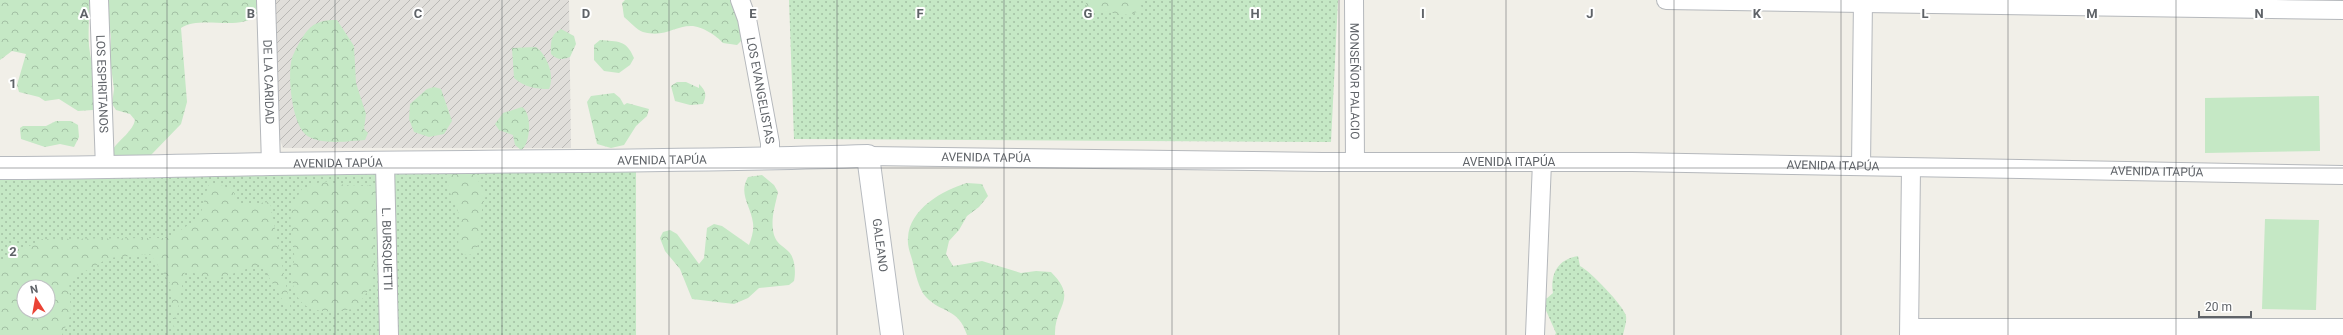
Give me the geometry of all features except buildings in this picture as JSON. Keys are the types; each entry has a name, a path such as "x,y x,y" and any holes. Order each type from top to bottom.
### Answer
{"street":[{"name":"LOS ESPIRITANOS","path":"100,0 105,168"},
{"name":"DE LA CARIDAD","path":"266,0 271,164"},
{"name":"LOS EVANGELISTAS","path":"740,0 747,18 770,143 770,159"},
{"name":"MONSEÑOR PALACIO","path":"1354,0 1355,162"},
{"path":"1666,0 2343,10"},
{"path":"1861,166 1863,2"},
{"name":"AVENIDA TAPÚA","path":"0,168 105,168 271,164 770,159 868,156 1323,162"},
{"name":"GALEANO","path":"868,156 892,335"},
{"name":"AVENIDA ITAPÚA","path":"1323,162 1542,162 1861,166 2343,175"},
{"path":"1535,335 1542,162"},
{"name":"L. BURSQUETTI","path":"385,164 389,335"},
{"path":"1911,168 1909,332 2343,328"}],"shaded area":[{"path":"275,0 569,0 571,148 283,148 279,137"}],"green space":[{"path":"0,0 89,0 89,47 99,89 97,103 93,110 78,111 59,99 45,101 39,97 19,92 17,85 26,54 12,51 0,60"},
{"path":"108,0 262,0 258,12 250,19 228,23 203,22 191,24 181,28 187,102 181,124 151,155 136,158 114,156 113,149 132,128 135,120 130,114 116,110 112,104 114,89 110,59 111,37 107,9"},
{"path":"625,0 743,0 742,40 737,45 723,43 709,32 695,26 679,28 657,34 643,32 624,17 622,3"},
{"path":"789,0 1338,0 1331,142 794,139"},
{"path":"1085,0 1140,0 1142,10 1129,15 1088,10"},
{"path":"337,20 354,46 356,83 366,114 364,129 368,133 365,140 334,142 311,138 305,134 301,128 294,109 290,86 290,75 292,58 295,51 305,34 314,25 325,21"},
{"path":"561,29 574,36 576,44 570,57 562,59 551,54 551,42 553,36"},
{"path":"600,40 621,43 628,47 634,58 630,65 619,73 604,71 594,60 594,45"},
{"path":"536,47 544,55 549,66 551,84 549,89 530,87 522,84 514,78 512,48"},
{"path":"677,82 686,82 699,88 699,84 705,93 703,104 690,105 675,101 671,86"},
{"path":"434,87 441,89 452,121 444,134 429,137 414,132 409,119 410,104 427,89"},
{"path":"614,93 620,98 624,105 627,103 649,109 647,116 636,126 624,145 611,148 597,144 587,102 591,96"},
{"path":"2319,96 2320,151 2205,153 2205,98"},
{"path":"522,107 528,116 529,130 526,143 521,150 515,145 513,135 499,130 495,124 503,113"},
{"path":"56,121 71,121 78,125 79,137 74,147 60,144 45,147 21,139 20,128 23,126 46,126"},
{"path":"385,164 389,335 0,335 0,166"},
{"path":"471,167 486,195 475,254 467,255 461,253 459,249 459,216 450,192 449,180 450,172"},
{"path":"390,170 636,171 636,335 390,335"},
{"path":"762,175 774,185 778,192 773,213 774,235 780,244 788,251 794,261 794,281 789,285 759,288 748,298 734,304 692,299 680,269 665,251 660,238 663,232 670,230 677,234 699,264 704,258 707,228 714,224 722,226 749,245 753,226 752,217 745,195 745,183 748,177"},
{"path":"323,181 345,185 380,186 389,204 379,217 376,225 373,249 374,267 370,285 354,309 322,311 313,309 305,305 299,299 294,290 292,277 294,256 290,220 293,205 302,189"},
{"path":"209,182 233,189 237,205 270,202 292,316 261,264 214,280 185,270 174,331 170,283 150,254 109,258 69,280 71,314 62,335 1,335 0,264 41,239 169,238 200,217"},
{"path":"967,183 982,184 988,196 979,207 967,216 959,230 949,241 946,254 953,266 982,261 1021,273 1036,271 1051,272 1063,289 1064,296 1058,316 1055,335 967,335 963,326 954,315 932,302 921,290 908,241 910,228 914,218 929,202 938,196 948,190"},
{"path":"2265,219 2319,220 2316,310 2262,309"},
{"path":"1578,256 1580,266 1606,289 1624,311 1626,323 1623,335 1555,335 1556,333 1544,306 1546,299 1553,293 1552,286 1554,274 1557,268 1565,260"}]}
